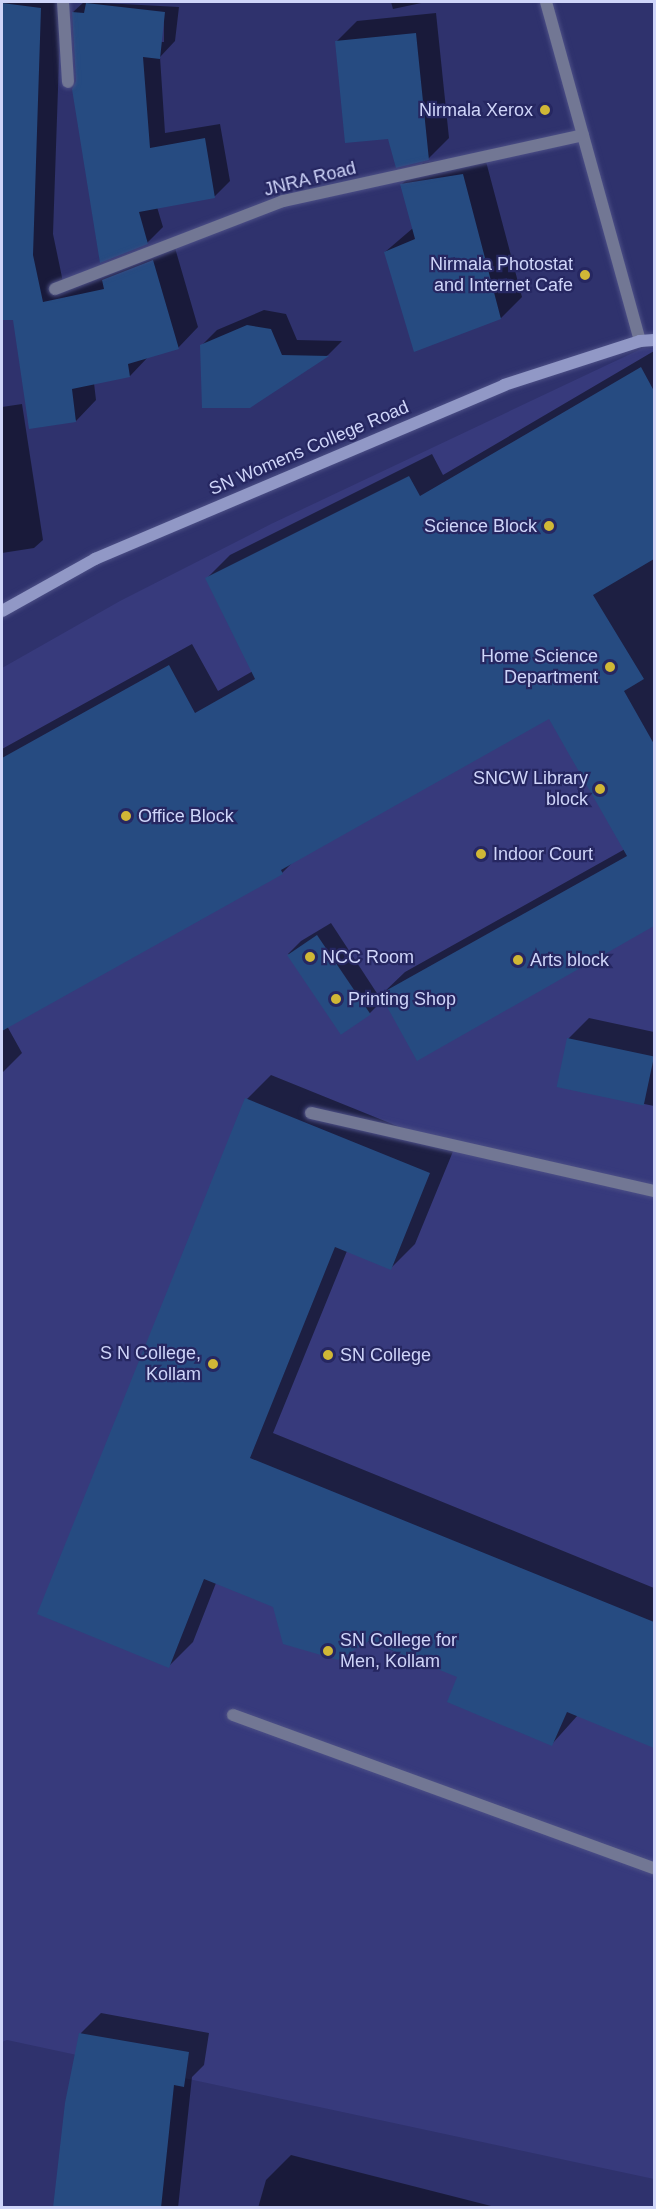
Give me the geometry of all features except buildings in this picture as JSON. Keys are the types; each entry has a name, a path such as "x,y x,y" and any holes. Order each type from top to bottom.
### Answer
{"street":[{"path":"63,2 68,82"},
{"path":"546,2 640,341"},
{"name":"JNRA Road","path":"55,289 283,201 583,135"},
{"name":"SN Womens College Road","path":"2,611 95,559 494,389 640,341 654,340"},
{"path":"311,1113 654,1191"},
{"path":"233,1715 654,1868"}],"shaded area":[{"name":"SN College","path":"643,348 654,349 654,2179 7,2040 2,2042 2,668 120,601 271,524"}],"place":[{"name":"Nirmala Xerox","path":"545,110"},
{"name":"Nirmala Photostat and Internet Cafe","path":"585,275"},
{"name":"Science Block","path":"549,526"},
{"name":"Home Science Department","path":"610,667"},
{"name":"SNCW Library block","path":"600,789"},
{"name":"Office Block","path":"126,816"},
{"name":"Indoor Court","path":"481,854"},
{"name":"NCC Room","path":"310,957"},
{"name":"Arts block","path":"518,960"},
{"name":"Printing Shop","path":"336,999"},
{"name":"SN College","path":"328,1355"},
{"name":"S N College, Kollam","path":"213,1364"},
{"name":"SN College for Men, Kollam","path":"328,1651"}]}
